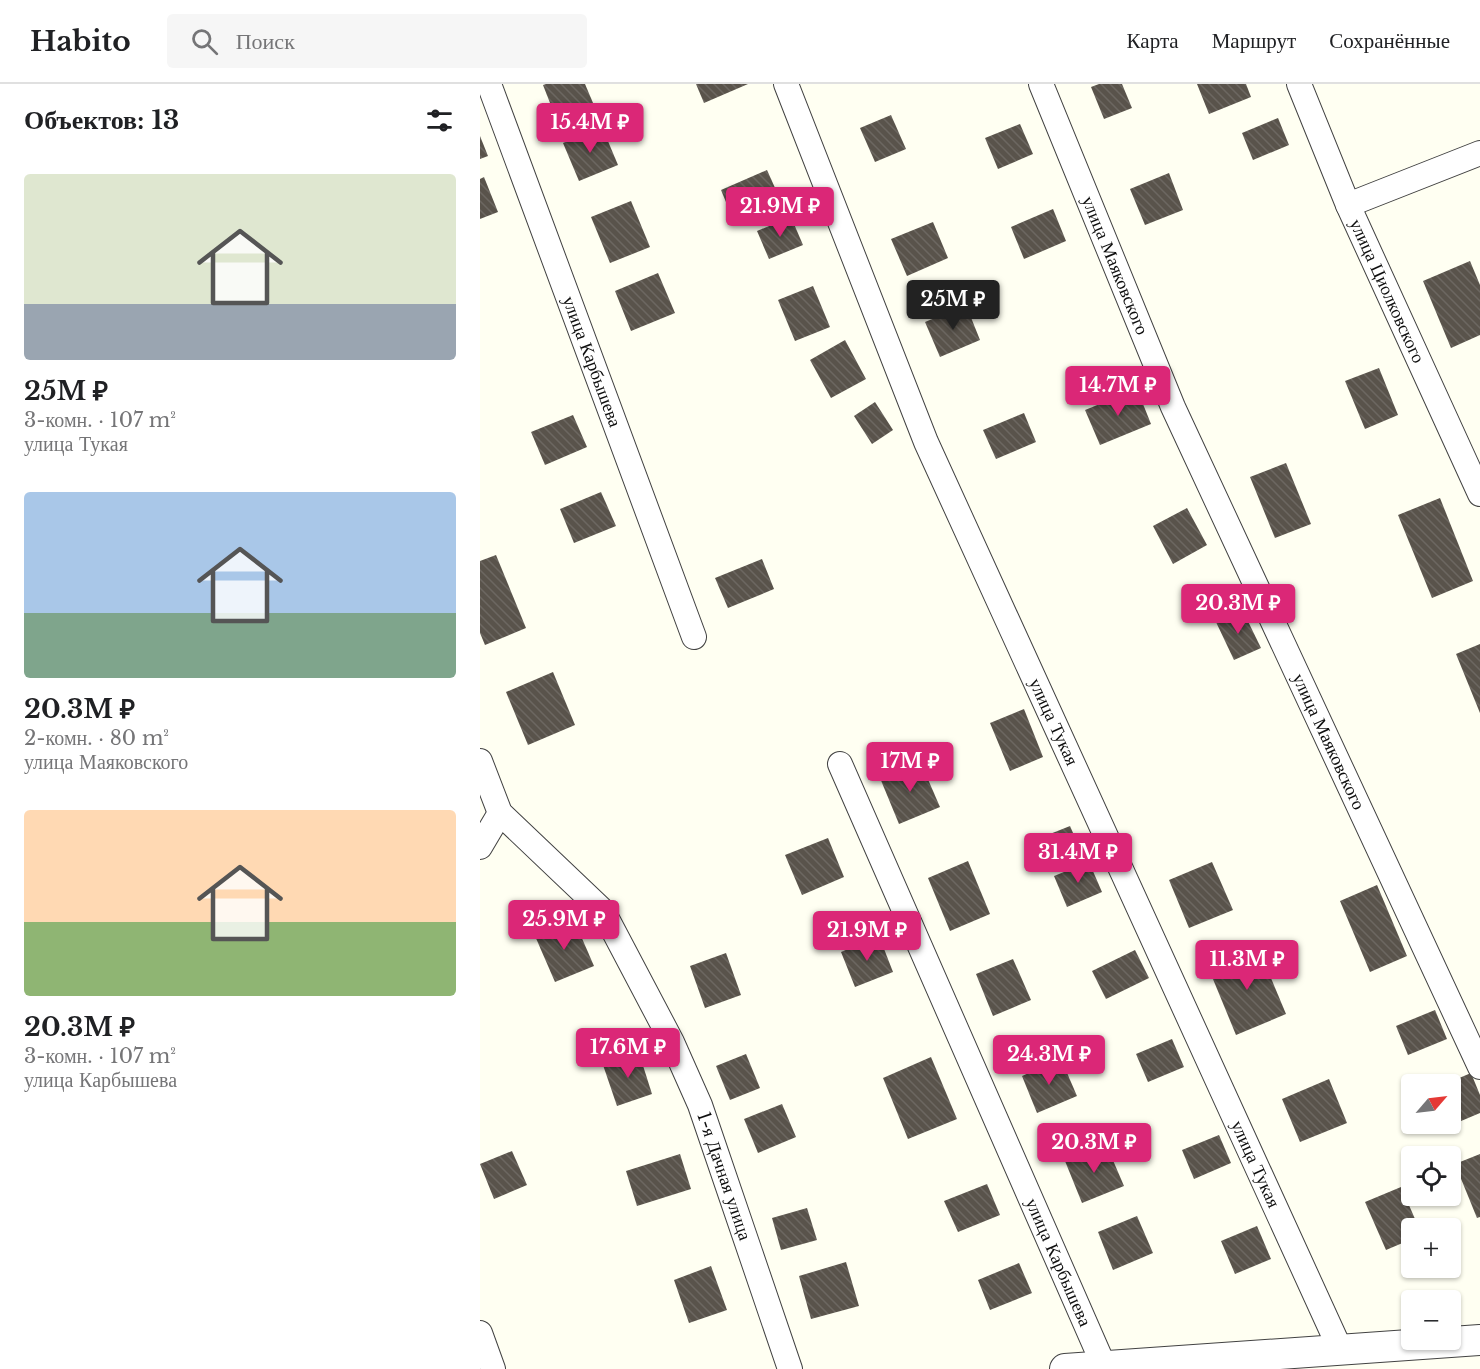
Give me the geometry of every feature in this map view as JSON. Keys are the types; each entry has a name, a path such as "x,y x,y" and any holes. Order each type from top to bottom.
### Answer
{"street":[{"name":"улица Карбышева","path":"489,84 694,637"},
{"name":"улица Тукая","path":"786,84 926,442 1340,1349"},
{"name":"улица Маяковского","path":"1041,84 1173,407 1480,1067"},
{"name":"улица Циолковского","path":"1299,84 1348,205 1480,494"},
{"path":"1348,205 1480,153"},
{"name":"1-я Дачная улица","path":"480,762 500,813 603,911 672,1042 700,1105 790,1369"},
{"name":"улица Карбышева","path":"840,764 1104,1366"},
{"path":"480,848 500,813"},
{"path":"480,1333 493,1369"},
{"path":"1065,1369 1480,1340"}],"building":[{"path":"585,84 596,110 559,126 543,85"},
{"path":"696,84 748,84 704,103"},
{"path":"1099,84 1122,84 1132,108 1104,119 1091,87"},
{"path":"1197,84 1246,84 1251,97 1209,114"},
{"path":"891,115 906,149 875,162 860,128"},
{"path":"1278,118 1289,145 1253,160 1242,133"},
{"path":"1020,124 1033,154 998,169 985,138"},
{"path":"602,127 618,165 579,181 563,143"},
{"path":"480,136 488,156 480,159"},
{"path":"767,170 780,199 733,219 721,190"},
{"path":"1169,173 1183,210 1145,225 1130,189"},
{"path":"484,177 498,212 480,219 480,179"},
{"path":"631,201 650,247 610,263 591,217"},
{"path":"1053,209 1066,241 1024,259 1011,227"},
{"path":"791,217 803,245 769,259 757,231"},
{"path":"933,222 948,258 907,276 891,239"},
{"path":"1470,261 1480,285 1480,335 1451,348 1423,281"},
{"path":"658,273 675,313 631,331 615,291"},
{"path":"813,286 830,327 795,341 778,300"},
{"path":"966,305 980,340 940,357 925,322"},
{"path":"845,340 866,379 831,398 810,360"},
{"path":"1379,368 1398,415 1365,429 1345,381"},
{"path":"1137,389 1151,424 1100,445 1085,410"},
{"path":"875,402 893,430 872,444 854,416"},
{"path":"1024,413 1036,442 996,459 983,430"},
{"path":"573,415 587,447 545,465 531,432"},
{"path":"1286,463 1311,524 1275,538 1250,477"},
{"path":"601,492 616,526 574,543 560,509"},
{"path":"1440,498 1473,581 1432,598 1398,515"},
{"path":"1187,508 1207,545 1173,564 1153,526"},
{"path":"496,555 526,628 485,645 480,633 480,561"},
{"path":"762,559 774,589 728,608 715,578"},
{"path":"1242,609 1261,648 1234,660 1216,622"},
{"path":"1480,644 1480,713 1456,654"},
{"path":"553,672 575,725 528,745 506,692"},
{"path":"1024,709 1043,757 1010,771 990,723"},
{"path":"920,761 940,807 899,824 880,778"},
{"path":"1070,826 1083,856 1057,867 1045,836"},
{"path":"828,838 844,877 802,895 785,855"},
{"path":"968,861 990,914 950,931 928,878"},
{"path":"1089,862 1102,892 1067,907 1054,876"},
{"path":"1212,862 1233,910 1189,928 1169,880"},
{"path":"1377,885 1407,956 1370,972 1340,901"},
{"path":"574,920 594,966 555,982 535,936"},
{"path":"879,936 893,972 855,987 841,952"},
{"path":"1258,947 1286,1014 1236,1035 1208,967"},
{"path":"1135,950 1149,978 1106,999 1092,971"},
{"path":"726,953 741,995 705,1008 690,966"},
{"path":"1013,959 1031,1000 993,1016 976,974"},
{"path":"1435,1010 1447,1039 1408,1055 1396,1026"},
{"path":"1172,1039 1184,1067 1148,1082 1136,1054"},
{"path":"639,1053 652,1094 617,1106 603,1065"},
{"path":"746,1054 760,1088 730,1100 716,1066"},
{"path":"931,1057 957,1119 908,1139 883,1078"},
{"path":"1061,1059 1077,1096 1037,1113 1022,1076"},
{"path":"1471,1073 1480,1095 1480,1113 1461,1121 1461,1077"},
{"path":"1329,1079 1347,1123 1300,1142 1282,1099"},
{"path":"782,1104 796,1137 758,1153 744,1119"},
{"path":"1219,1135 1231,1163 1194,1179 1182,1150"},
{"path":"1106,1144 1124,1186 1082,1203 1065,1161"},
{"path":"512,1151 527,1185 494,1199 480,1164"},
{"path":"680,1154 691,1189 637,1206 626,1171"},
{"path":"1480,1154 1480,1217 1477,1218 1461,1179 1461,1162"},
{"path":"987,1184 1000,1215 958,1232 944,1201"},
{"path":"1401,1187 1401,1206 1409,1206 1415,1218 1401,1218 1401,1244 1386,1250 1365,1202"},
{"path":"807,1208 817,1240 781,1250 772,1218"},
{"path":"1137,1216 1153,1253 1113,1270 1098,1232"},
{"path":"1257,1226 1271,1259 1235,1274 1221,1241"},
{"path":"846,1262 859,1306 811,1319 799,1276"},
{"path":"1019,1263 1032,1293 990,1310 978,1280"},
{"path":"711,1266 727,1310 689,1323 674,1280"}]}
